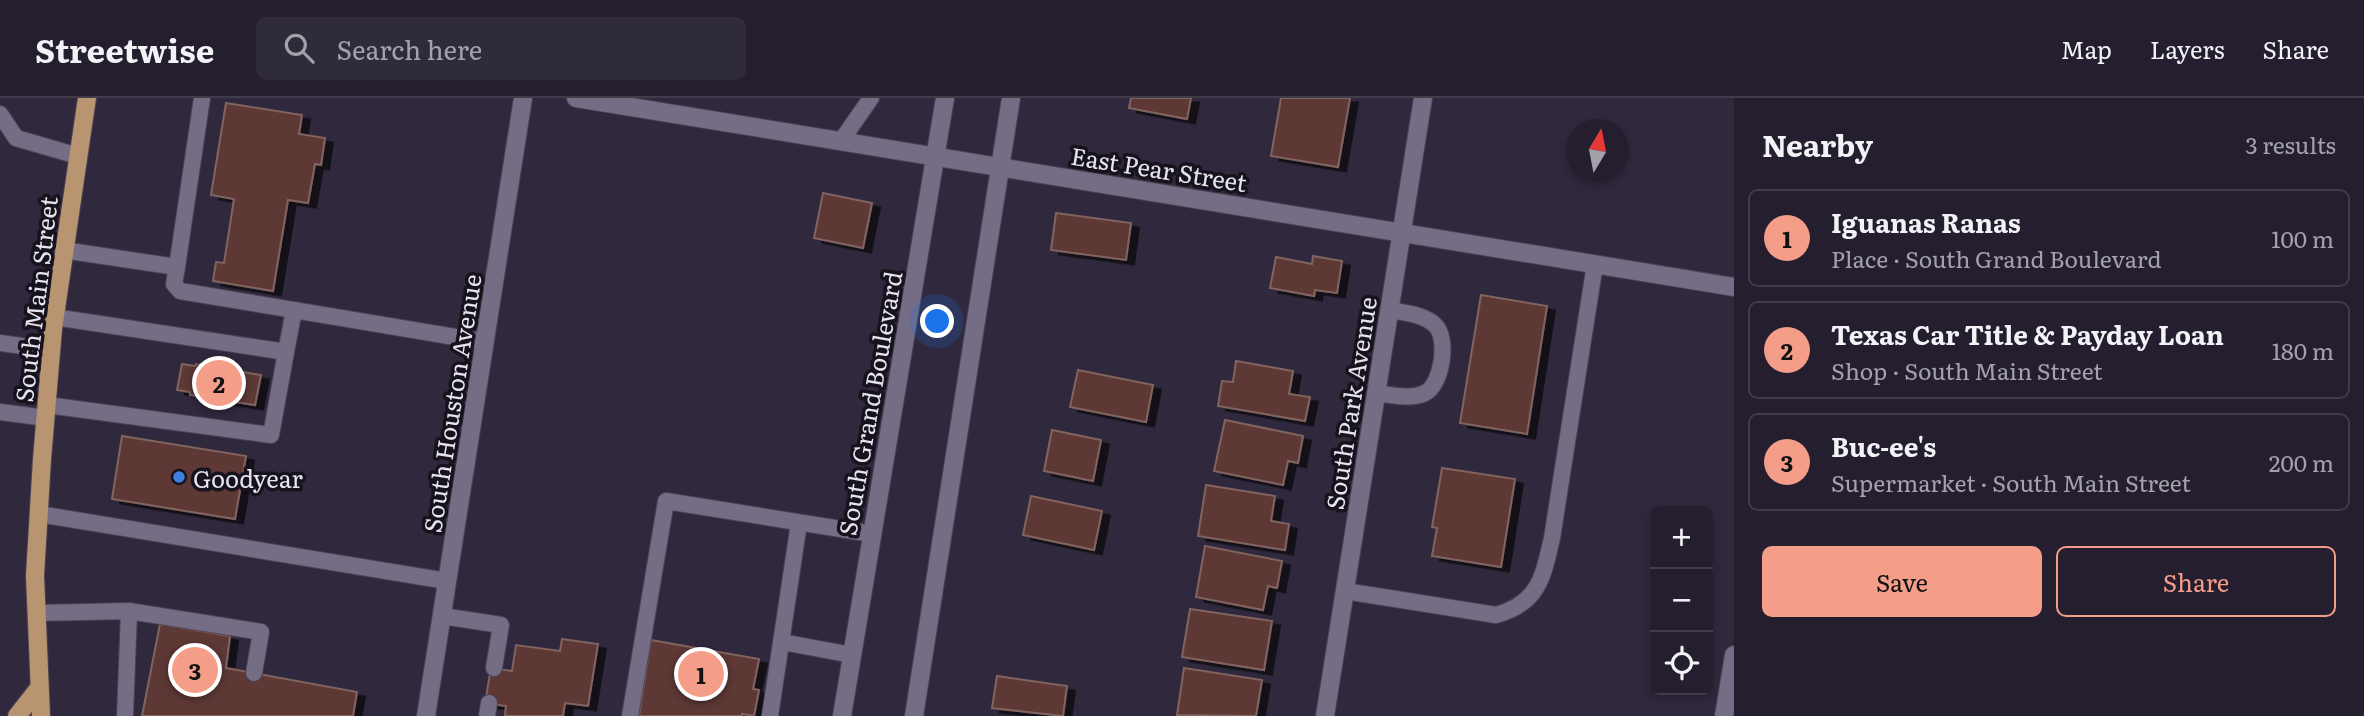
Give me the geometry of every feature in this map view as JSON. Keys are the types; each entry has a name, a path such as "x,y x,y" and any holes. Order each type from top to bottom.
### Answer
{"main road":[{"name":"South Main Street","path":"41,716 35,576 46,411 54,317 87,98"},
{"path":"18,716 39,688"}],"street":[{"name":"South Houston Avenue","path":"426,716 523,98"},
{"name":"East Pear Street","path":"576,98 1734,287"},
{"name":"South Grand Boulevard","path":"842,716 945,98"},
{"path":"914,716 1011,98"},
{"name":"South Park Avenue","path":"1325,716 1423,98"},
{"path":"1724,716 1733,667"}],"lane":[{"path":"202,98 174,285 180,291 485,342"},
{"path":"841,141 871,98"},
{"path":"0,114 16,138 78,156"},
{"path":"63,250 177,267"},
{"path":"1345,591 1496,615 1516,609 1532,595 1545,569 1552,538 1595,264"},
{"path":"0,412 46,411 271,435 294,310"},
{"path":"1376,393 1407,397 1426,393 1437,382 1444,341 1437,327 1424,317 1389,310"},
{"path":"54,317 286,352"},
{"path":"0,343 51,350"},
{"path":"630,716 666,501 872,534"},
{"path":"39,514 447,581"},
{"path":"770,716 799,523"},
{"path":"125,716 129,611"},
{"path":"36,613 129,611 261,632 254,673"},
{"path":"442,616 500,625 494,668"},
{"path":"782,642 852,655"}],"building":[{"path":"1131,98 1191,98 1187,119 1129,108"},
{"path":"1281,98 1350,98 1338,167 1271,156"},
{"path":"226,103 302,115 299,134 325,138 321,165 315,164 308,203 288,200 273,291 213,281 216,262 224,263 234,199 211,195"},
{"path":"823,193 872,203 863,248 814,238"},
{"path":"1056,213 1131,223 1126,260 1051,250"},
{"path":"1313,256 1342,261 1337,293 1315,290 1314,296 1270,288 1276,257 1312,264"},
{"path":"1481,295 1547,306 1527,434 1460,423"},
{"path":"1236,361 1293,371 1289,394 1310,397 1305,421 1218,406 1222,381 1233,382"},
{"path":"182,364 261,375 255,405 190,395 190,392 177,390"},
{"path":"1078,370 1153,385 1146,422 1070,407"},
{"path":"1225,420 1303,436 1298,463 1288,461 1283,485 1214,471"},
{"path":"1052,430 1101,440 1093,481 1044,471"},
{"name":"Goodyear","path":"122,436 246,456 235,519 112,499"},
{"path":"1442,468 1515,479 1501,567 1432,556 1437,528 1432,527"},
{"path":"1206,485 1275,496 1271,521 1289,524 1285,550 1198,536"},
{"path":"1031,496 1102,511 1094,550 1023,535"},
{"path":"1205,546 1282,561 1277,588 1268,586 1263,610 1196,597"},
{"path":"1190,609 1272,621 1264,670 1182,657"},
{"path":"160,624 230,636 226,668 357,692 353,716 142,716"},
{"path":"562,639 598,644 588,706 565,703 563,716 505,716 506,706 485,703 491,668 512,671 516,645 560,651"},
{"path":"651,640 759,659 753,689 759,690 754,716 639,716"},
{"path":"1184,668 1262,680 1256,716 1177,715"},
{"path":"997,676 1067,686 1063,716 992,708"}],"place":[{"name":"Texas Car Title & Payday Loan","path":"219,383"},
{"name":"Goodyear","path":"179,477"},
{"name":"Buc-ee's","path":"195,670"},
{"name":"Iguanas Ranas","path":"701,674"}]}
